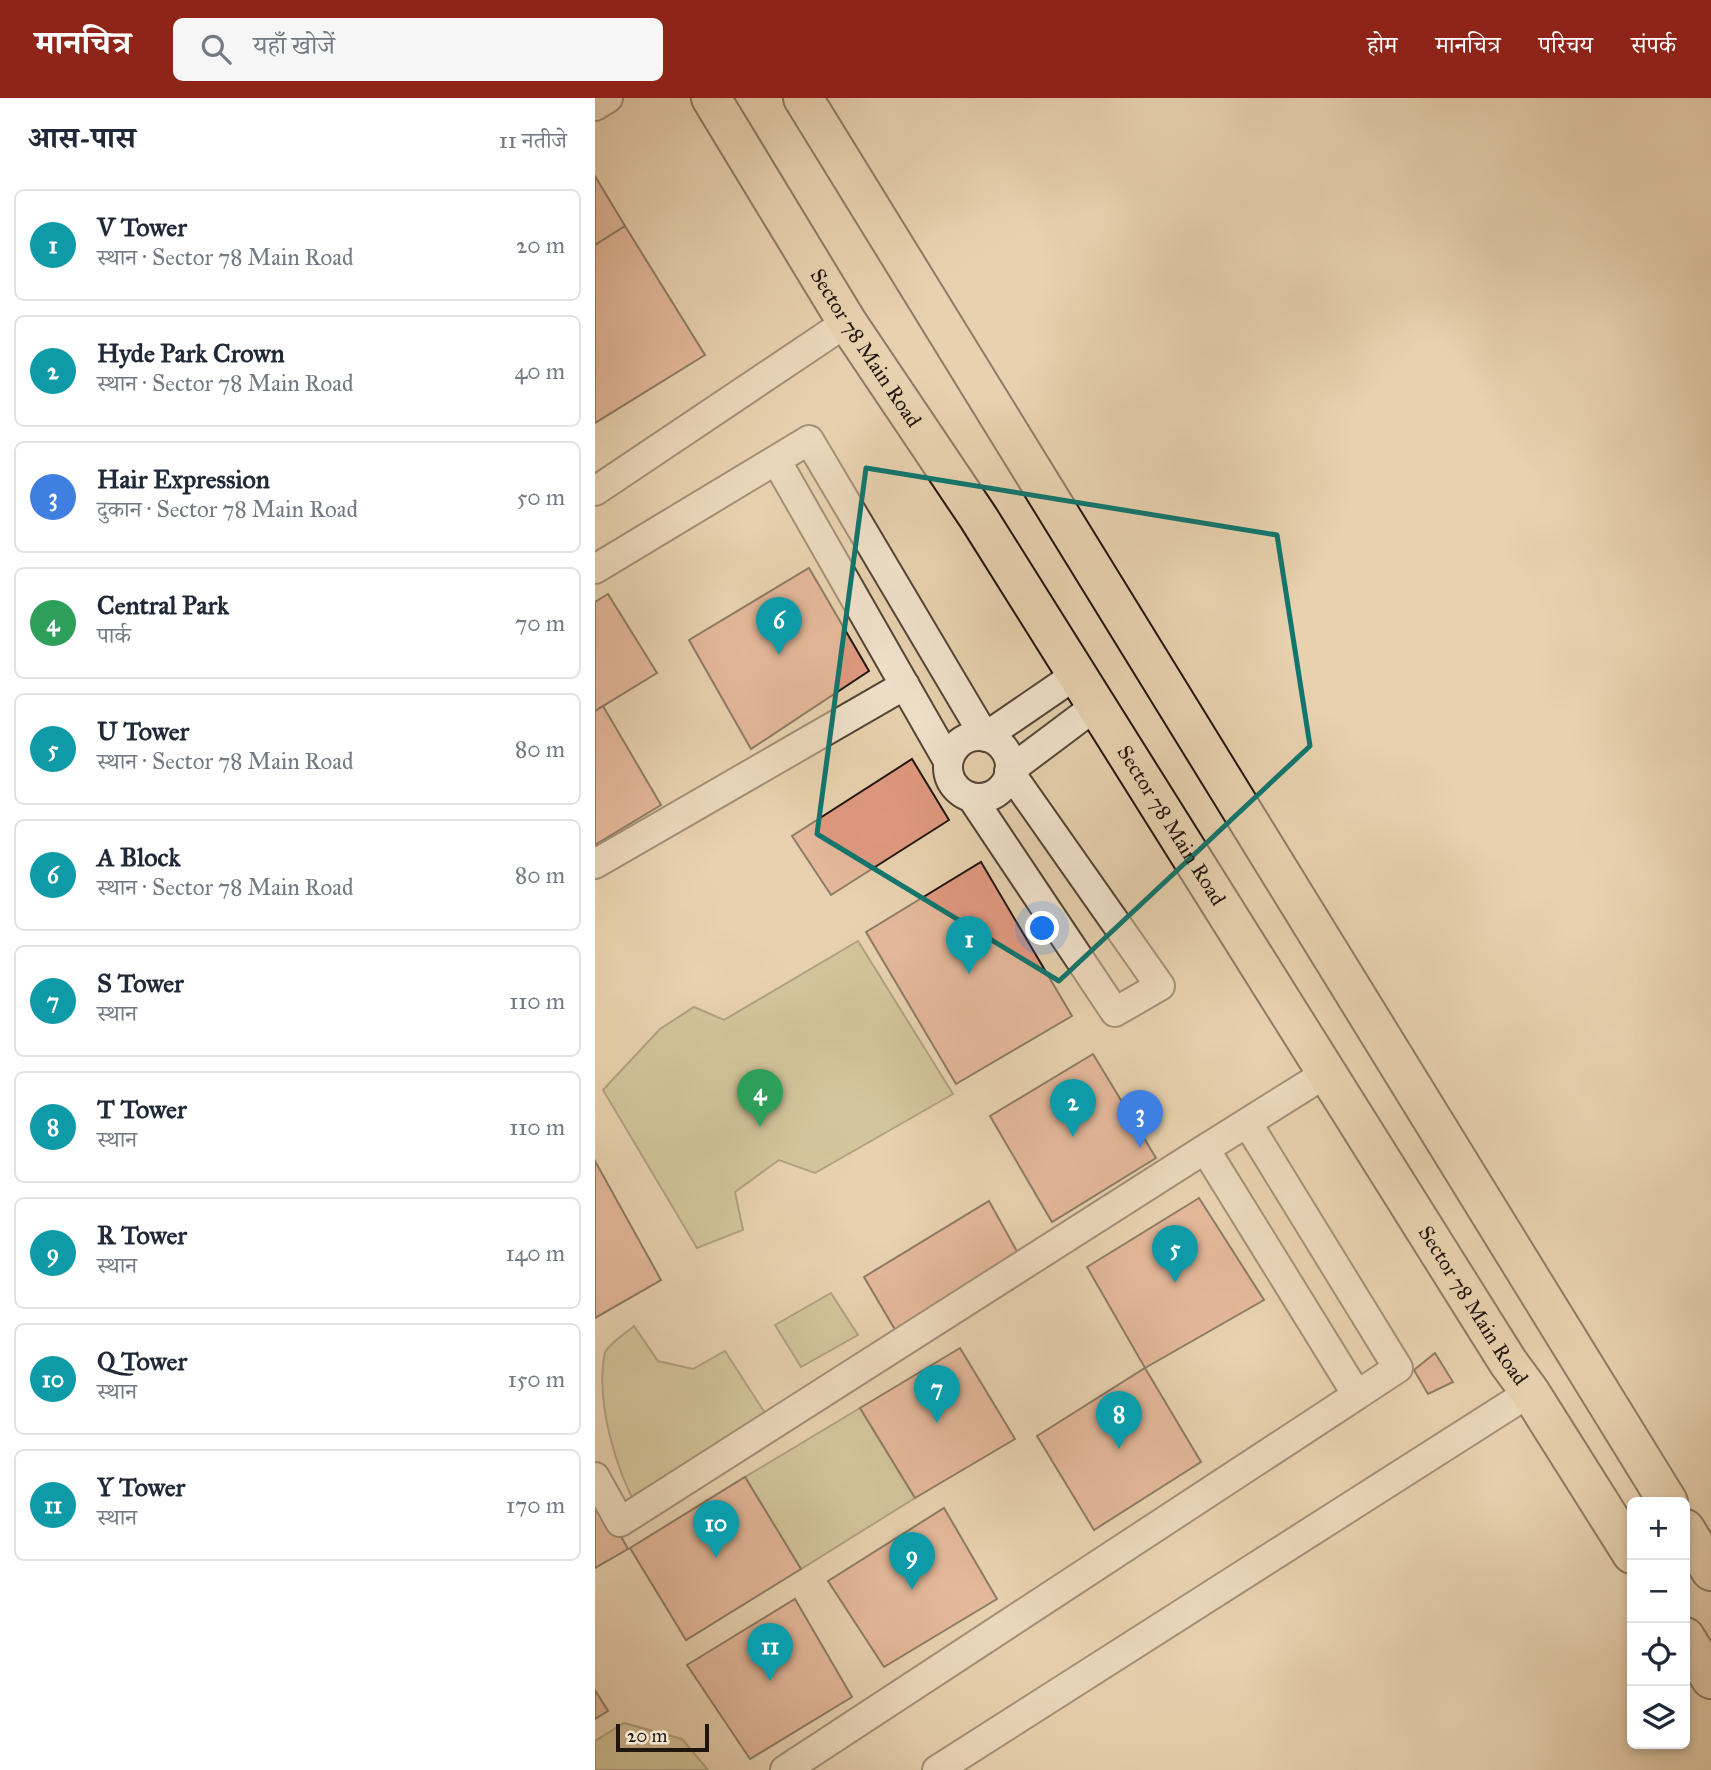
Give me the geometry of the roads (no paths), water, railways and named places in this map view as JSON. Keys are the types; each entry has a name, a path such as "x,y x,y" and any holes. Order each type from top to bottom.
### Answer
{"main road":[{"name":"Sector 78 Main Road","path":"711,98 847,322 978,517 1328,1072 1507,1362 1530,1392 1627,1546"},
{"path":"803,98 1665,1497"},
{"path":"1690,1537 1711,1571"},
{"path":"1690,1645 1711,1679"}],"street":[{"path":"595,106 608,98"},
{"path":"595,491 847,322"},
{"path":"595,569 809,440 985,737 1001,746 1006,753 1009,771 1160,986 1115,1012 972,798 956,788 948,771 952,752 966,739 985,737 1087,689"},
{"path":"776,460 948,761"},
{"path":"595,864 905,685"},
{"path":"972,798 992,795 1000,789 1009,771 1087,689"},
{"path":"595,1477 620,1522 1328,1072"},
{"path":"785,1770 1398,1368 1248,1124"},
{"path":"1205,1149 1357,1395"},
{"path":"937,1770 1530,1392"}],"place":[{"name":"A Block","path":"779,655"},
{"name":"V Tower","path":"969,974"},
{"name":"Central Park","path":"760,1127"},
{"name":"Hyde Park Crown","path":"1073,1137"},
{"name":"Hair Expression","path":"1140,1148"},
{"name":"U Tower","path":"1175,1283"},
{"name":"S Tower","path":"937,1423"},
{"name":"T Tower","path":"1119,1449"},
{"name":"Q Tower","path":"716,1558"},
{"name":"R Tower","path":"912,1590"},
{"name":"Y Tower","path":"770,1681"}]}
